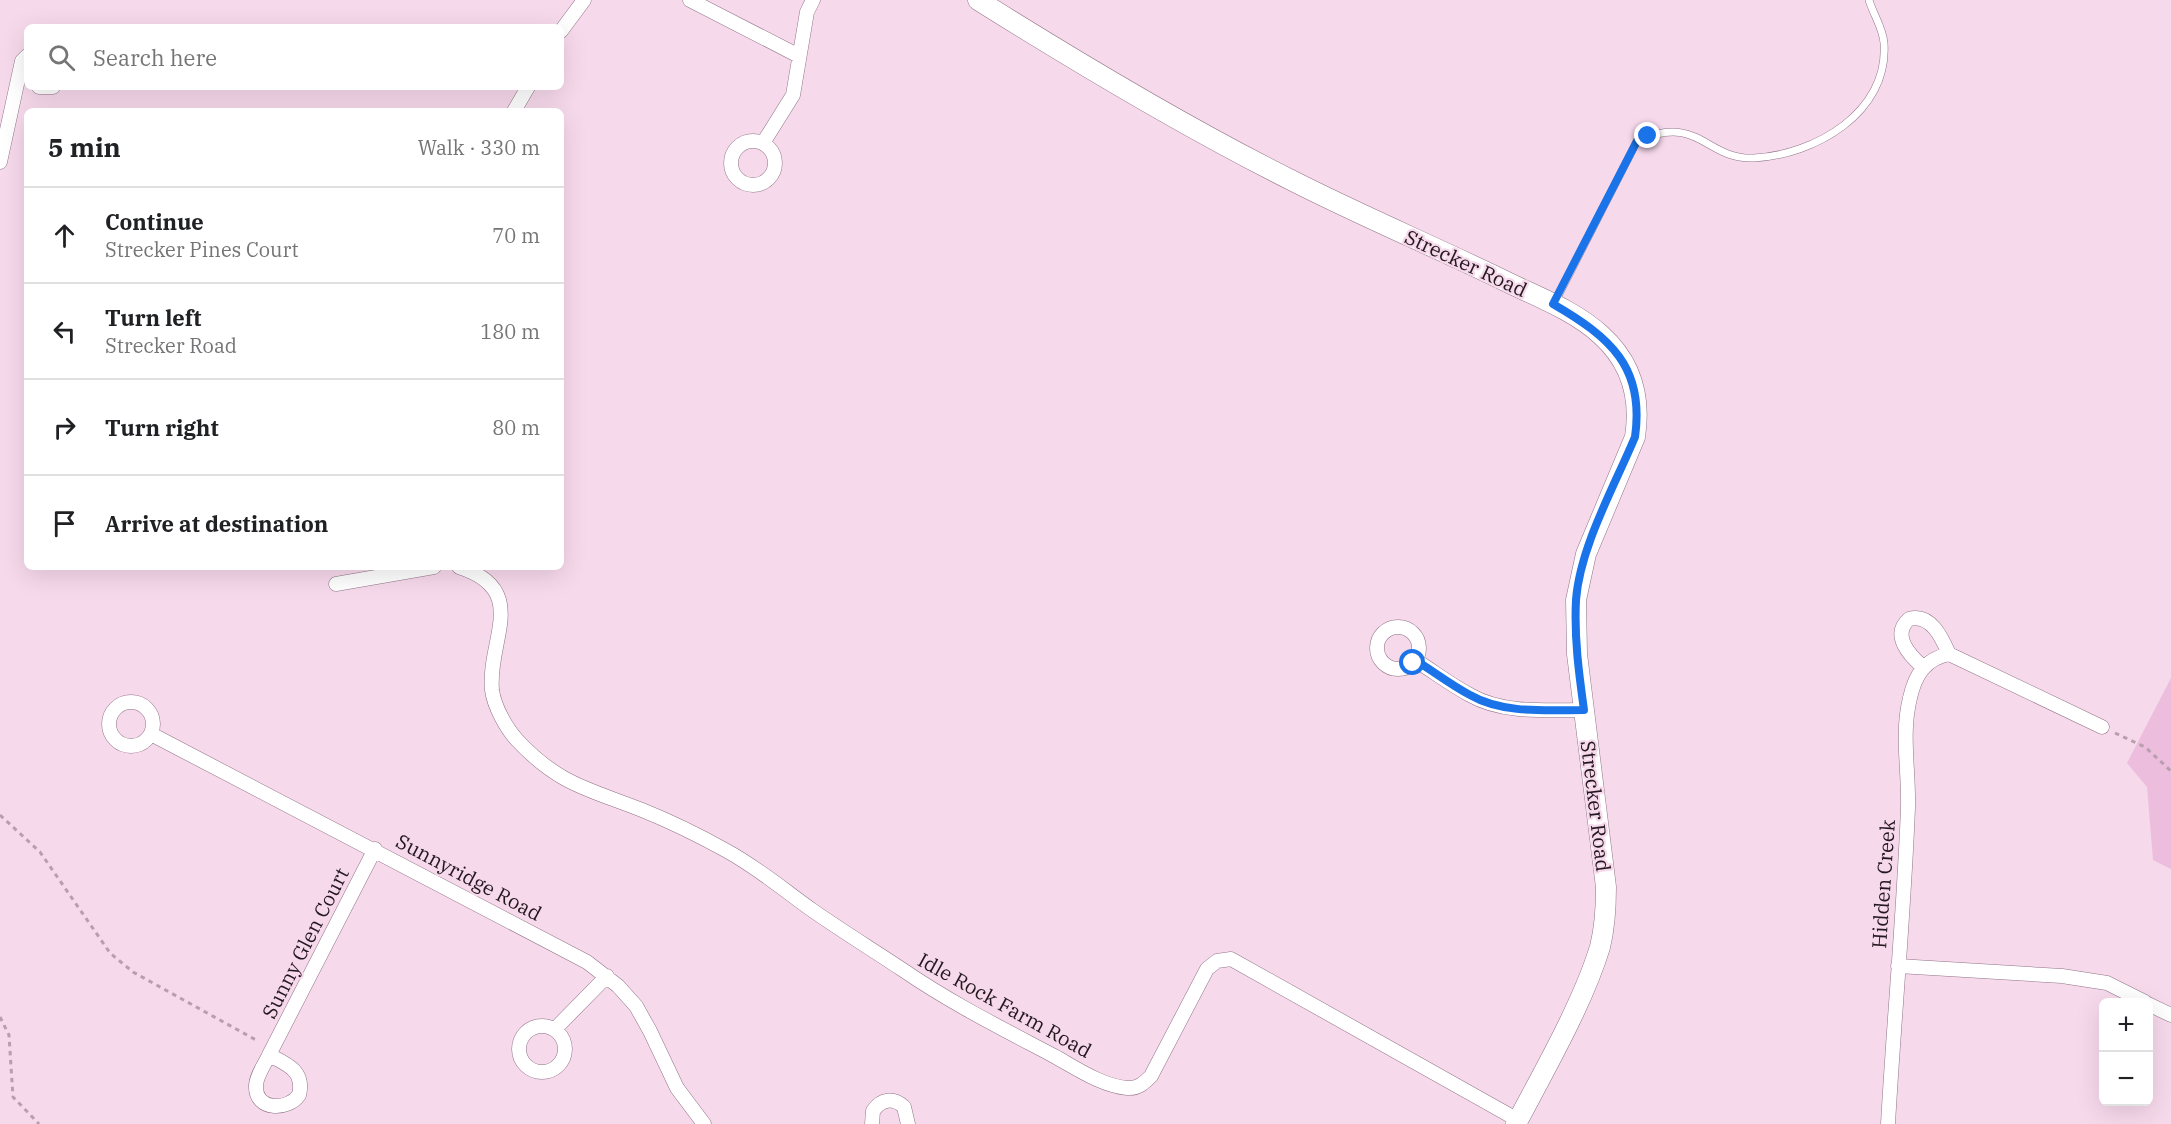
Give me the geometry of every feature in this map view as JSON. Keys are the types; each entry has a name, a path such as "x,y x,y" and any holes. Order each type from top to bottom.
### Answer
{"street":[{"path":"564,27 584,0"},
{"path":"690,0 799,56"},
{"path":"763,143 793,95 807,12 813,0"},
{"name":"Strecker Road","path":"978,0 1194,129 1283,176 1553,304 1600,334 1616,350 1629,372 1637,394 1638,417 1635,437 1586,554 1576,600 1577,654 1606,887 1606,916 1600,945 1589,978 1517,1122"},
{"path":"0,162 22,84 24,60"},
{"path":"515,108 526,90"},
{"path":"336,584 417,570"},
{"name":"Idle Rock Farm Road","path":"469,570 491,585 501,603 502,627 492,690 498,710 514,737 540,765 585,790 688,830 730,852 942,997 1100,1080 1129,1089 1139,1087 1151,1076 1207,969 1217,961 1231,959 1517,1122"},
{"path":"1923,667 1909,655 1901,637 1902,628 1909,619 1919,618 1930,623 1942,637 1943,655 2102,727"},
{"name":"Hidden Creek","path":"1888,1124 1908,804 1905,749 1910,698 1923,667 1943,655"},
{"path":"1415,660 1471,696 1496,705 1523,709 1584,710"},
{"name":"Sunnyridge Road","path":"151,734 375,849 587,962 607,976 636,1006 651,1030 677,1088 704,1124"},
{"name":"Sunny Glen Court","path":"269,1055 375,849"},
{"path":"1898,966 2062,976 2107,983 2137,998"},
{"path":"555,1029 607,976"},
{"path":"2153,1006 2171,1015"},
{"path":"872,1124 873,1111 881,1102 888,1100 904,1107 908,1124"}],"lane":[{"path":"1553,304 1637,141 1666,131 1677,131 1740,156 1777,155 1800,149 1829,137 1857,115 1878,80 1884,42 1869,0"}],"path":[{"path":"2102,727 2145,747 2171,771"},
{"path":"0,815 40,852 110,953 133,972 256,1040"},
{"path":"0,1017 9,1035 14,1097 39,1124"}],"shaded area":[{"path":"2171,678 2171,869 2153,860 2147,787 2127,763"}],"route":[{"path":"1413,663 1415,660 1471,696 1496,705 1523,709 1584,710 1577,654 1576,600 1586,554 1635,437 1638,417 1637,394 1629,372 1616,350 1600,334 1553,304 1637,141 1648,136"}]}
